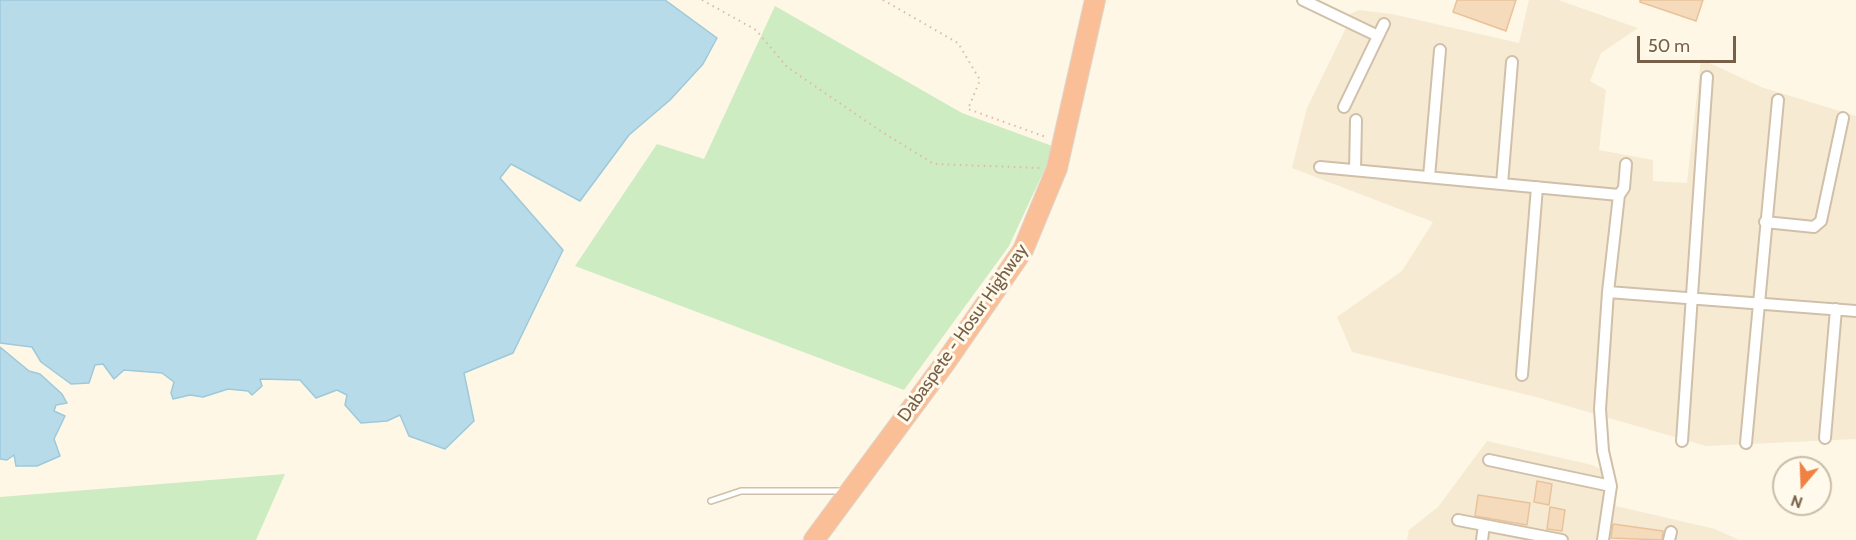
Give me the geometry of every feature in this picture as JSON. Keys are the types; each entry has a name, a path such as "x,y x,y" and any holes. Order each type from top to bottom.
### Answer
{"highway":[{"name":"Dabaspete - Hosur Highway","path":"814,540 945,363 1023,250 1057,168 1095,0"}],"street":[{"path":"1303,0 1378,36"},
{"path":"1344,107 1383,24"},
{"path":"1429,177 1440,50"},
{"path":"1502,184 1512,62"},
{"path":"1682,441 1690,297 1707,77"},
{"path":"1746,443 1757,303 1778,100"},
{"path":"1765,222 1814,227 1821,221 1843,118"},
{"path":"1354,170 1356,120"},
{"path":"1603,540 1611,486 1603,451 1600,409 1608,292 1619,195 1624,188 1626,164"},
{"path":"1320,167 1619,195"},
{"path":"1522,375 1538,187"},
{"path":"1608,292 1856,311"},
{"path":"1825,438 1836,309"},
{"path":"1489,460 1611,486"},
{"path":"1458,520 1562,540"},
{"path":"1482,540 1484,525"}],"lane":[{"path":"711,501 741,491 850,492"}],"path":[{"path":"702,0 756,30 787,67 879,130 934,164 1057,168"},
{"path":"883,0 958,44 980,80 968,109 1045,137 1064,141"}],"shaded area":[{"path":"1529,0 1558,0 1638,28 1601,53 1590,81 1606,90 1599,150 1653,160 1653,181 1687,183 1701,59 1761,87 1856,116 1856,439 1706,446 1536,397 1352,352 1337,317 1402,271 1433,222 1292,168 1307,108 1346,28 1345,16 1359,10 1392,14 1519,43"},
{"path":"1487,441 1592,465 1612,475 1616,506 1715,529 1739,540 1407,540 1409,530 1438,507"}],"green space":[{"path":"775,6 962,113 1055,147 1009,246 904,390 575,266 657,144 704,159"},
{"path":"285,474 256,540 0,540 0,497"}],"water":[{"path":"0,0 665,0 717,38 703,64 670,100 629,135 580,201 511,164 500,178 563,250 513,353 464,373 474,421 445,449 409,436 400,415 387,421 361,423 345,405 347,395 337,390 316,398 300,380 260,379 262,386 252,395 248,391 228,389 203,397 190,395 173,399 171,393 174,382 162,373 124,370 114,379 103,364 95,365 89,383 71,384 41,362 32,347 0,343"},
{"path":"0,347 29,371 40,374 62,394 67,403 56,405 54,411 65,416 54,439 60,456 37,466 16,466 14,455 7,460 0,459"}],"building":[{"path":"1457,0 1516,0 1506,31 1453,12"},
{"path":"1640,0 1703,0 1696,21 1640,2"},
{"path":"1537,481 1552,484 1549,505 1534,502"},
{"path":"1478,495 1530,503 1527,525 1475,516"},
{"path":"1550,507 1565,510 1562,531 1547,529"},
{"path":"1613,524 1663,531 1662,540 1611,538"}]}
